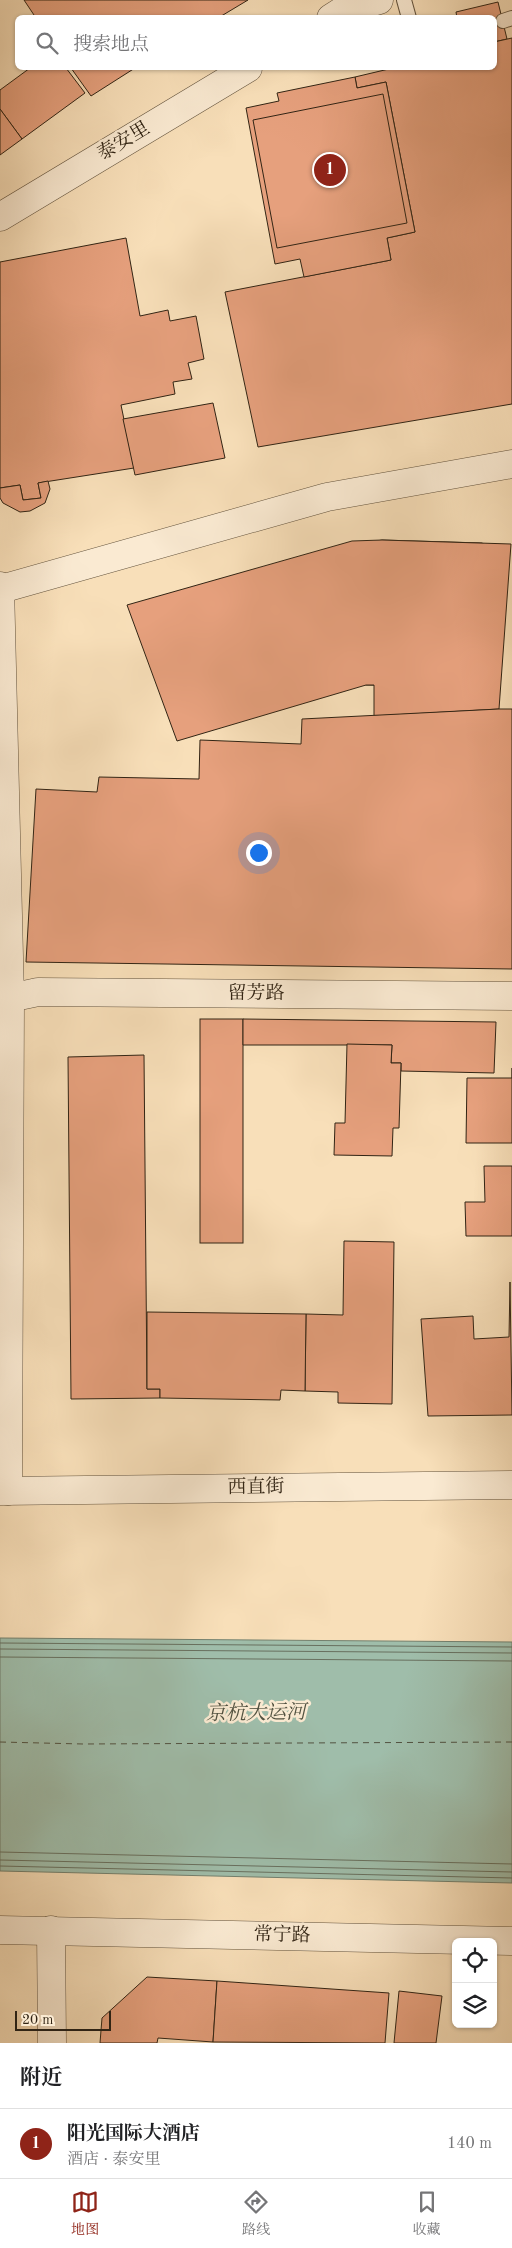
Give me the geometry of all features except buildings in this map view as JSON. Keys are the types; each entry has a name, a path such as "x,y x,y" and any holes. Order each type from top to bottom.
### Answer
{"street":[{"path":"336,15 342,11 379,0"},
{"name":"泰安里","path":"0,217 245,70"},
{"path":"4,1491 5,999 0,588 327,496 512,464"},
{"name":"留芳路","path":"5,999 38,992 512,996"},
{"name":"西直街","path":"4,1491 512,1485"},
{"name":"常宁路","path":"0,1930 512,1941"},
{"path":"51,1930 52,2043"}],"lane":[{"path":"404,0 409,15"}],"water":[{"name":"京杭大运河","path":"0,1638 512,1642 512,1883 0,1871"}],"ferry route":[{"path":"0,1742 83,1744 512,1742"}],"place":[{"name":"阳光国际大酒店","path":"330,170"}]}
